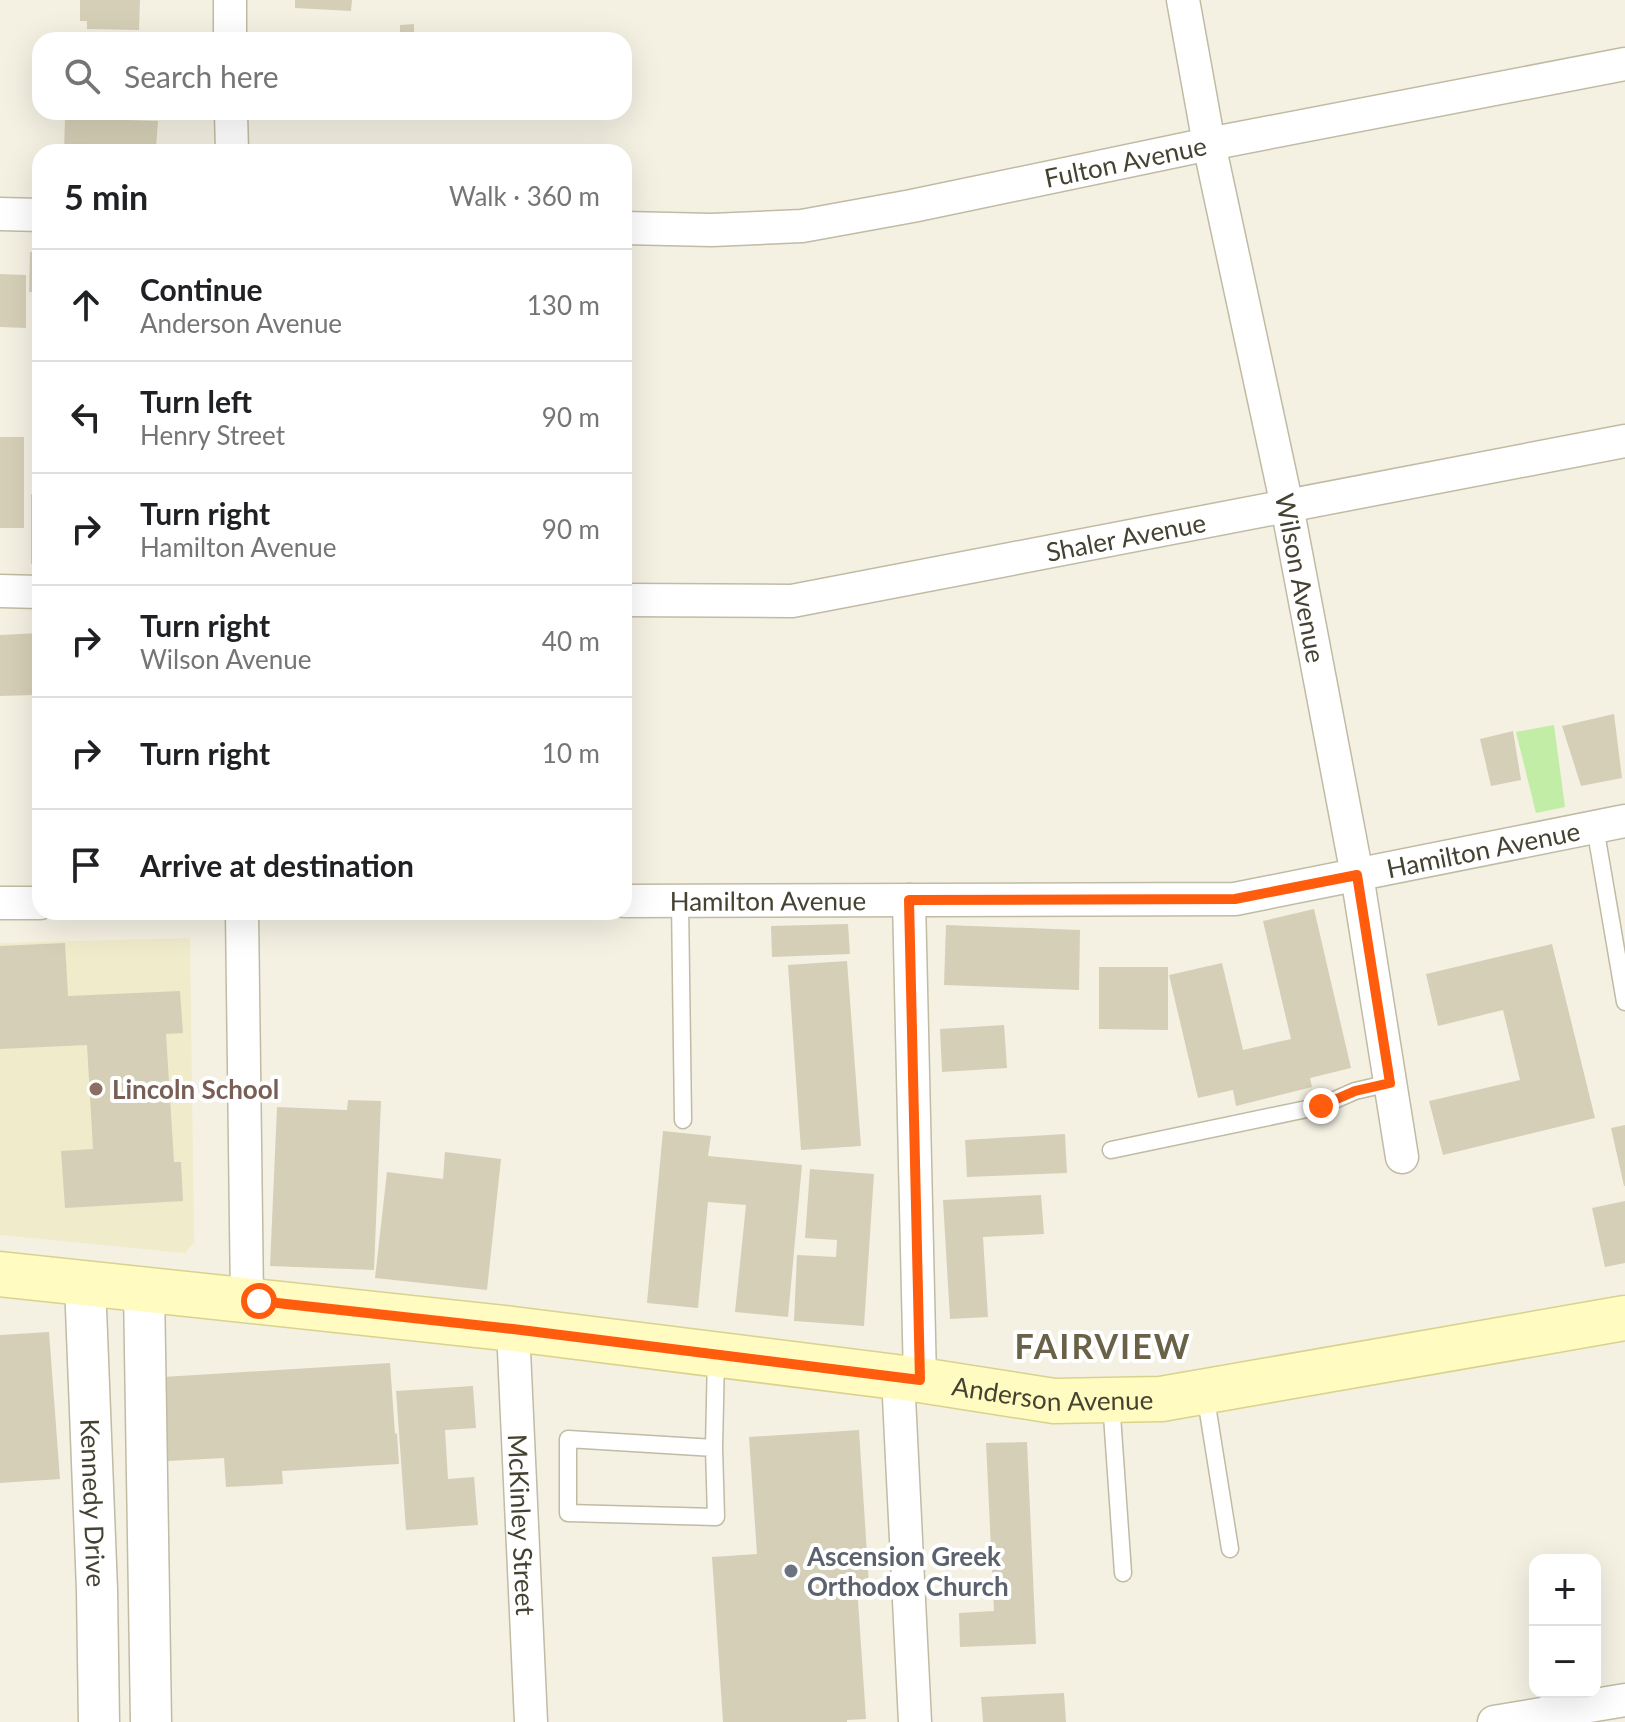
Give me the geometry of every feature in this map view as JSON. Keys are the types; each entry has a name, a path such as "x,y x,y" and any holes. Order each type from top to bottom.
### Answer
{"main road":[{"name":"Anderson Avenue","path":"0,1274 513,1329 909,1378 1054,1401 1161,1399 1625,1318"}],"street":[{"path":"230,0 230,32"},
{"name":"Wilson Avenue","path":"1183,0 1209,144 1287,506 1357,875 1402,1157"},
{"name":"Fulton Avenue","path":"632,228 712,230 802,226 1625,64"},
{"path":"231,120 232,144"},
{"path":"0,214 32,215"},
{"name":"Shaler Avenue","path":"632,600 792,601 1625,441"},
{"path":"0,591 32,592"},
{"name":"Hamilton Avenue","path":"632,901 1235,899 1610,824"},
{"path":"909,900 909,1378 915,1722"},
{"path":"0,903 32,903"},
{"path":"242,920 247,1300"},
{"name":"Kennedy Drive","path":"85,1283 99,1722"},
{"name":"Kennedy Drive","path":"144,1289 151,1722"},
{"name":"McKinley Street","path":"513,1329 531,1722"},
{"path":"96,1562 148,1557"},
{"path":"1494,1722 1625,1700"}],"lane":[{"path":"1610,824 1625,1002"},
{"path":"680,901 683,1120"},
{"path":"1111,1150 1321,1106 1355,1091 1390,1083"},
{"path":"714,1448 568,1439 568,1513 716,1517 716,1354"},
{"path":"1204,1392 1230,1549"},
{"path":"1111,1400 1123,1573"}],"shaded area":[{"name":"Lincoln School","path":"190,938 194,1242 185,1253 0,1235 0,943"}],"green space":[{"path":"1554,725 1565,807 1536,813 1516,732"}],"building":[{"path":"80,0 140,0 139,30 87,29 87,21 80,21"},
{"path":"295,0 352,0 351,11 295,8"},
{"path":"414,24 414,32 400,32 400,25"},
{"path":"65,120 158,121 156,144 64,144"},
{"path":"30,252 32,292 29,292"},
{"path":"0,274 26,275 26,328 0,327"},
{"path":"0,437 24,437 24,528 0,528"},
{"path":"31,494 32,494 32,564"},
{"path":"32,633 32,695 0,696 0,635"},
{"path":"1614,714 1622,778 1581,786 1562,726"},
{"path":"1513,731 1521,780 1491,786 1480,739"},
{"path":"1314,909 1351,1068 1310,1078 1312,1087 1236,1106 1233,1090 1198,1098 1169,975 1222,963 1243,1050 1291,1039 1263,921"},
{"path":"848,924 850,954 772,957 771,926"},
{"path":"946,925 1080,930 1079,990 944,985"},
{"path":"65,943 68,996 180,991 183,1033 166,1034 174,1162 181,1162 183,1201 65,1208 61,1151 93,1149 87,1045 0,1049 0,946"},
{"path":"1552,944 1595,1118 1443,1155 1429,1101 1520,1080 1503,1010 1438,1026 1426,974"},
{"path":"847,961 861,1146 801,1150 788,965"},
{"path":"1099,967 1168,967 1168,1030 1099,1029"},
{"path":"1004,1025 1007,1068 942,1072 940,1029"},
{"path":"348,1100 381,1101 374,1270 270,1266 277,1107 347,1110"},
{"path":"1625,1125 1625,1186 1624,1186 1611,1128"},
{"path":"663,1131 711,1136 708,1156 802,1165 788,1317 735,1312 746,1205 708,1202 698,1308 647,1303"},
{"path":"1065,1134 1067,1173 967,1177 965,1140"},
{"path":"445,1152 501,1159 487,1290 375,1278 387,1172 443,1179"},
{"path":"810,1169 874,1174 864,1326 794,1321 797,1255 836,1257 837,1240 805,1238"},
{"path":"1041,1195 1044,1234 983,1237 988,1317 950,1319 943,1200"},
{"path":"1625,1201 1625,1263 1605,1267 1592,1208"},
{"path":"49,1332 60,1479 0,1483 0,1335"},
{"path":"390,1363 399,1464 282,1471 283,1484 226,1487 224,1458 168,1461 163,1377"},
{"path":"473,1386 476,1428 445,1430 448,1479 474,1477 478,1525 406,1530 396,1391"},
{"name":"Ascension Greek Orthodox Church","path":"859,1430 869,1585 857,1586 866,1719 847,1722 723,1722 712,1557 757,1554 749,1437"},
{"path":"1027,1442 1036,1644 960,1647 959,1613 994,1611 986,1443"},
{"path":"1064,1693 1066,1722 983,1722 981,1697"}],"place":[{"name":"Lincoln School","path":"96,1089"},
{"name":"Ascension Greek Orthodox Church","path":"791,1571"}],"district":[{"name":"FAIRVIEW","path":"1103,1345"}],"route":[{"path":"259,1301 920,1380 909,900 1235,899 1357,875 1390,1083 1355,1091 1321,1106"}]}
